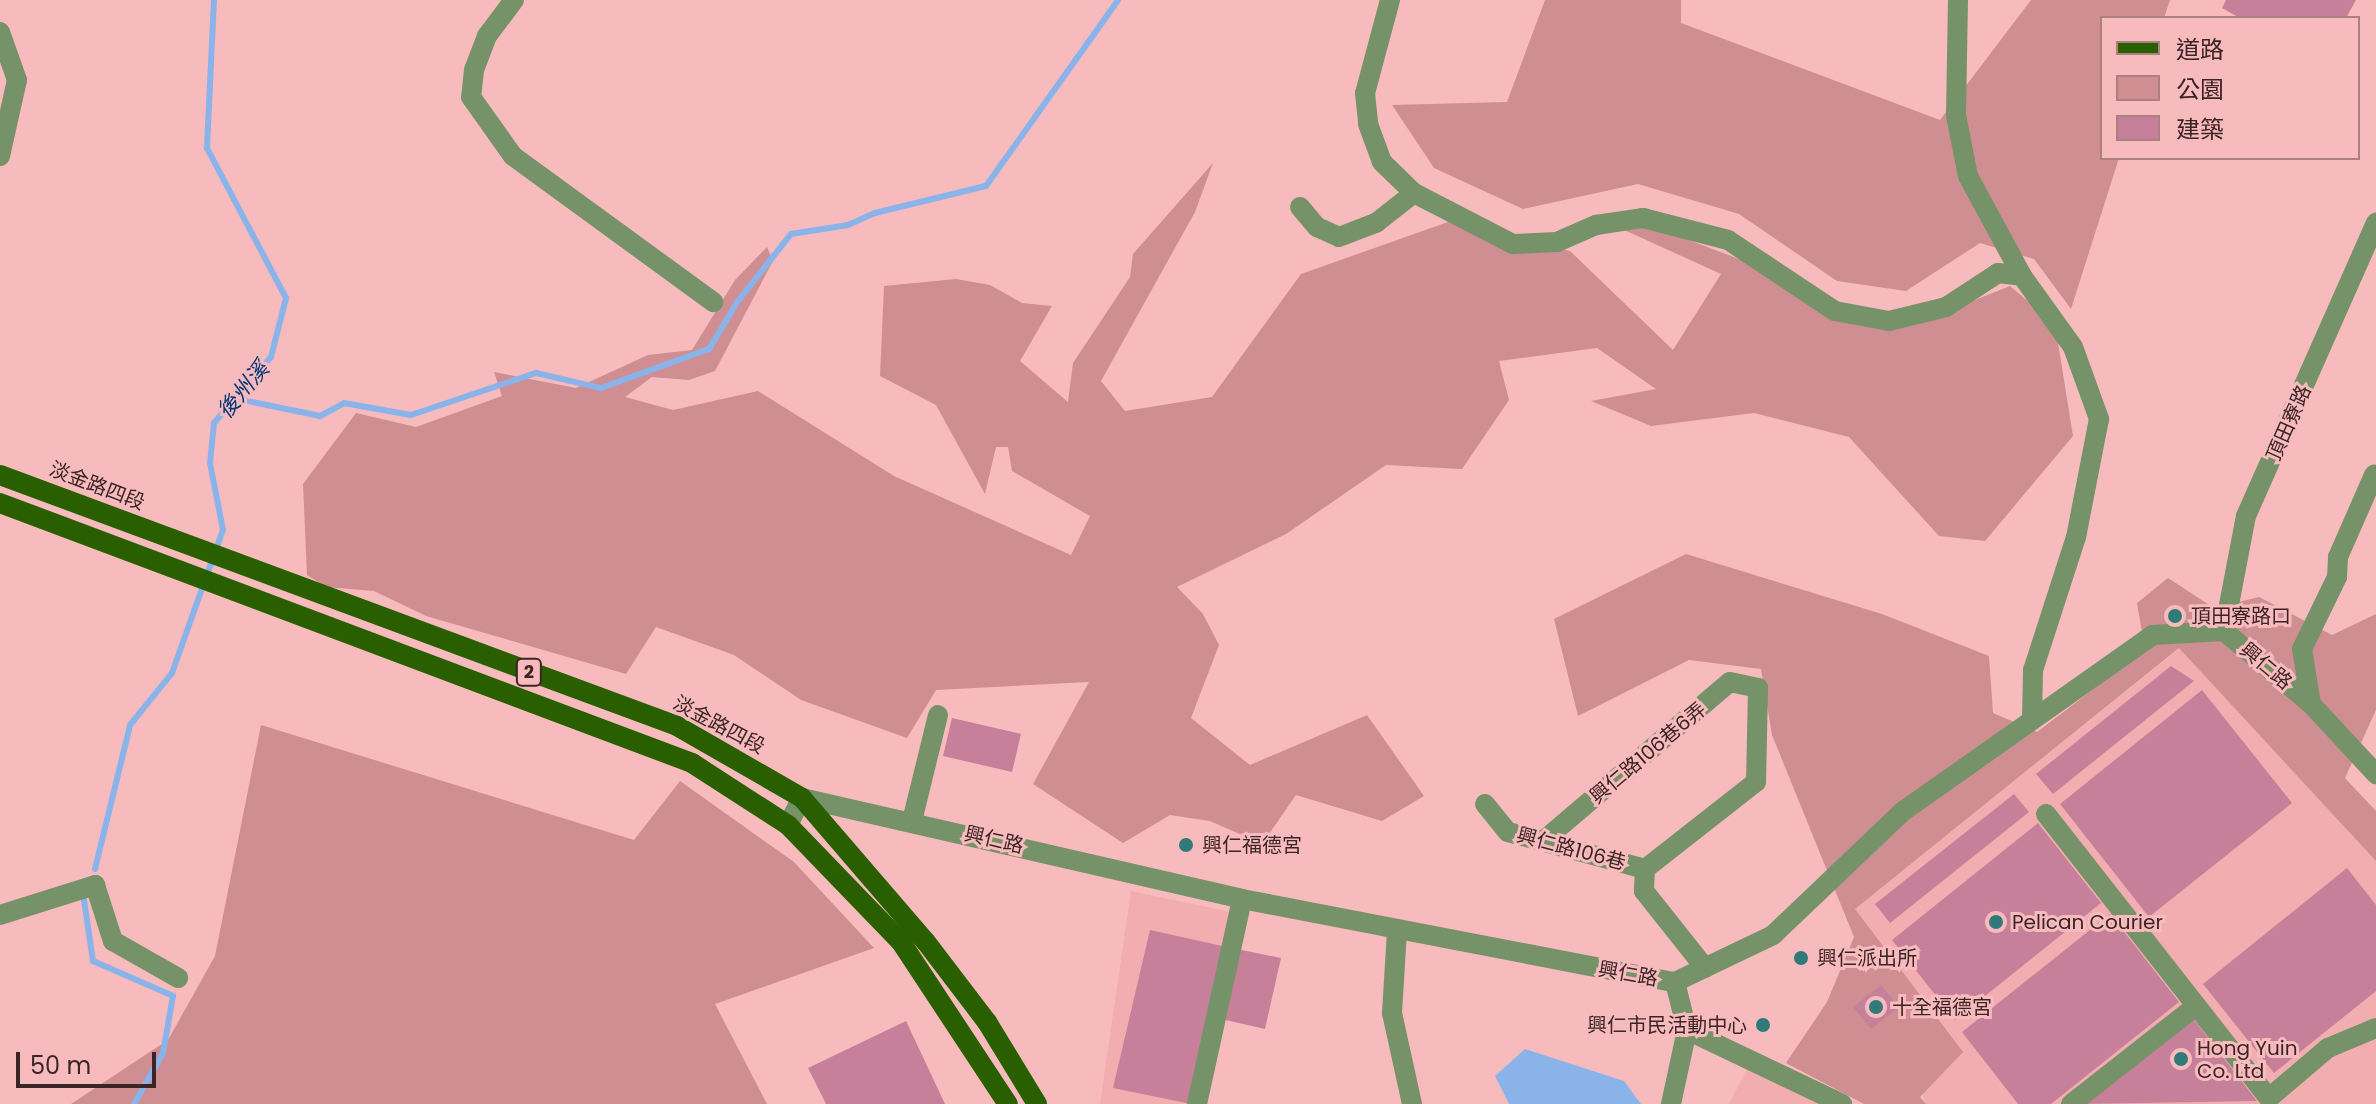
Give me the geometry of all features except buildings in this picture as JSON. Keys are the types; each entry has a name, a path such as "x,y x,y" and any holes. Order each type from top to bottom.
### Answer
{"main road":[{"name":"淡金路四段","path":"0,475 176,543 677,726 802,798 926,942 987,1022 1037,1104"},
{"name":"2","path":"0,503 167,568 674,753 788,825 901,942 1008,1104"}],"street":[{"path":"514,0 487,36 474,70 471,97 513,156 713,302"},
{"path":"1390,0 1365,93 1368,124 1382,162 1414,193 1513,244 1557,242 1596,225 1643,218 1728,240 1835,311 1889,321 1946,307 1998,273 2022,276"},
{"path":"1958,0 1956,115 1968,176 2022,276 2073,347 2099,419 2076,537 2033,670 2032,720"},
{"path":"0,32 17,80 0,156"},
{"path":"1300,207 1317,227 1339,237 1376,223 1414,193"},
{"name":"頂田寮路","path":"2224,631 2246,516 2376,222"},
{"path":"2311,704 2302,649 2337,577 2338,557 2374,475"},
{"name":"興仁路","path":"802,798 1242,899 1675,982 1773,935 1902,812 2153,635 2224,631 2311,704 2376,774"},
{"name":"興仁路106巷6弄","path":"1543,841 1730,682 1758,688 1756,782 1645,869"},
{"path":"912,821 938,715"},
{"path":"788,825 802,798"},
{"name":"興仁路106巷","path":"1485,804 1508,832 1645,869 1644,891 1705,968"},
{"path":"2046,814 2269,1098 2328,1048 2376,1028"},
{"path":"0,915 95,885 113,941 178,978"},
{"path":"1197,1104 1242,899"},
{"path":"1397,931 1392,1013 1412,1104"},
{"path":"1671,1104 1687,1030 1675,982"},
{"path":"2071,1104 2196,1006"},
{"path":"1687,1030 1842,1104"}],"shaded area":[{"path":"2180,648 2376,861 2376,1104 1926,1104 1855,909"},
{"path":"1131,891 1240,914 1201,1104 1100,1104"},
{"path":"1747,1069 1819,1104 1729,1104"}],"green space":[{"path":"1545,0 1681,0 1681,23 1940,120 2031,0 2170,0 2165,16 2100,16 2100,160 2118,160 2071,309 2034,259 1980,243 1906,291 1837,281 1739,214 1638,184 1523,209 1434,168 1392,105 1507,102"},
{"path":"1213,163 1195,212 1101,381 1125,411 1212,397 1301,274 1448,222 1570,251 1673,350 1721,274 1622,229 1644,223 1768,270 1830,320 1909,326 2010,286 2055,324 2073,436 1985,541 1939,536 1849,437 1754,413 1651,426 1591,401 1656,389 1597,348 1499,361 1509,400 1462,469 1386,465 1286,534 1177,587 1203,614 1219,645 1191,718 1250,765 1367,715 1424,796 1382,821 1296,795 1262,844 1210,821 1170,815 1123,843 1033,784 1089,682 936,690 907,738 801,700 734,655 656,627 626,674 426,616 374,591 326,587 307,575 303,484 356,413 416,427 502,396 494,372 576,388 648,355 692,350 735,280 767,247 773,261 715,371 689,380 652,377 625,397 673,410 758,391 894,476 1071,555 1090,516 1012,471 1008,447 996,447 985,494 936,405 880,376 884,286 956,279 990,285 1022,303 1052,306 1020,361 1068,402 1073,363 1130,277 1133,254"},
{"path":"1686,554 1882,614 1989,656 1993,713 2037,732 2145,650 2137,603 2168,578 2214,608 2259,597 2332,635 2376,614 2376,710 2345,778 2376,811 2376,861 2179,648 1855,909 1963,1052 1920,1097 1926,1104 1864,1104 1786,1063 1827,1002 1854,937 1772,735 1761,669 1689,660 1578,716 1554,619"},
{"path":"261,725 634,840 680,781 794,862 874,948 715,1004 767,1104 71,1104 168,1040 215,956"}],"water":[{"path":"1525,1049 1624,1081 1641,1104 1509,1104 1495,1076"}],"waterway":[{"name":"後州溪","path":"95,869 130,725 172,673 223,530 210,463 214,423 271,357 286,298 207,148 214,0"},
{"path":"238,399 320,416 344,403 411,415 536,373 601,388 709,349 738,301 791,234 848,225 875,213 986,186 1118,0"},
{"name":"後州溪","path":"84,900 93,961 173,996 163,1053 134,1104"}],"place":[{"name":"頂田寮路口","path":"2175,616"},
{"name":"興仁福德宮","path":"1186,845"},
{"name":"Pelican Courier","path":"1996,922"},
{"name":"興仁派出所","path":"1801,958"},
{"name":"十全福德宮","path":"1876,1007"},
{"name":"興仁市民活動中心","path":"1763,1025"},
{"name":"Hong Yuin Co. Ltd","path":"2181,1059"}]}
